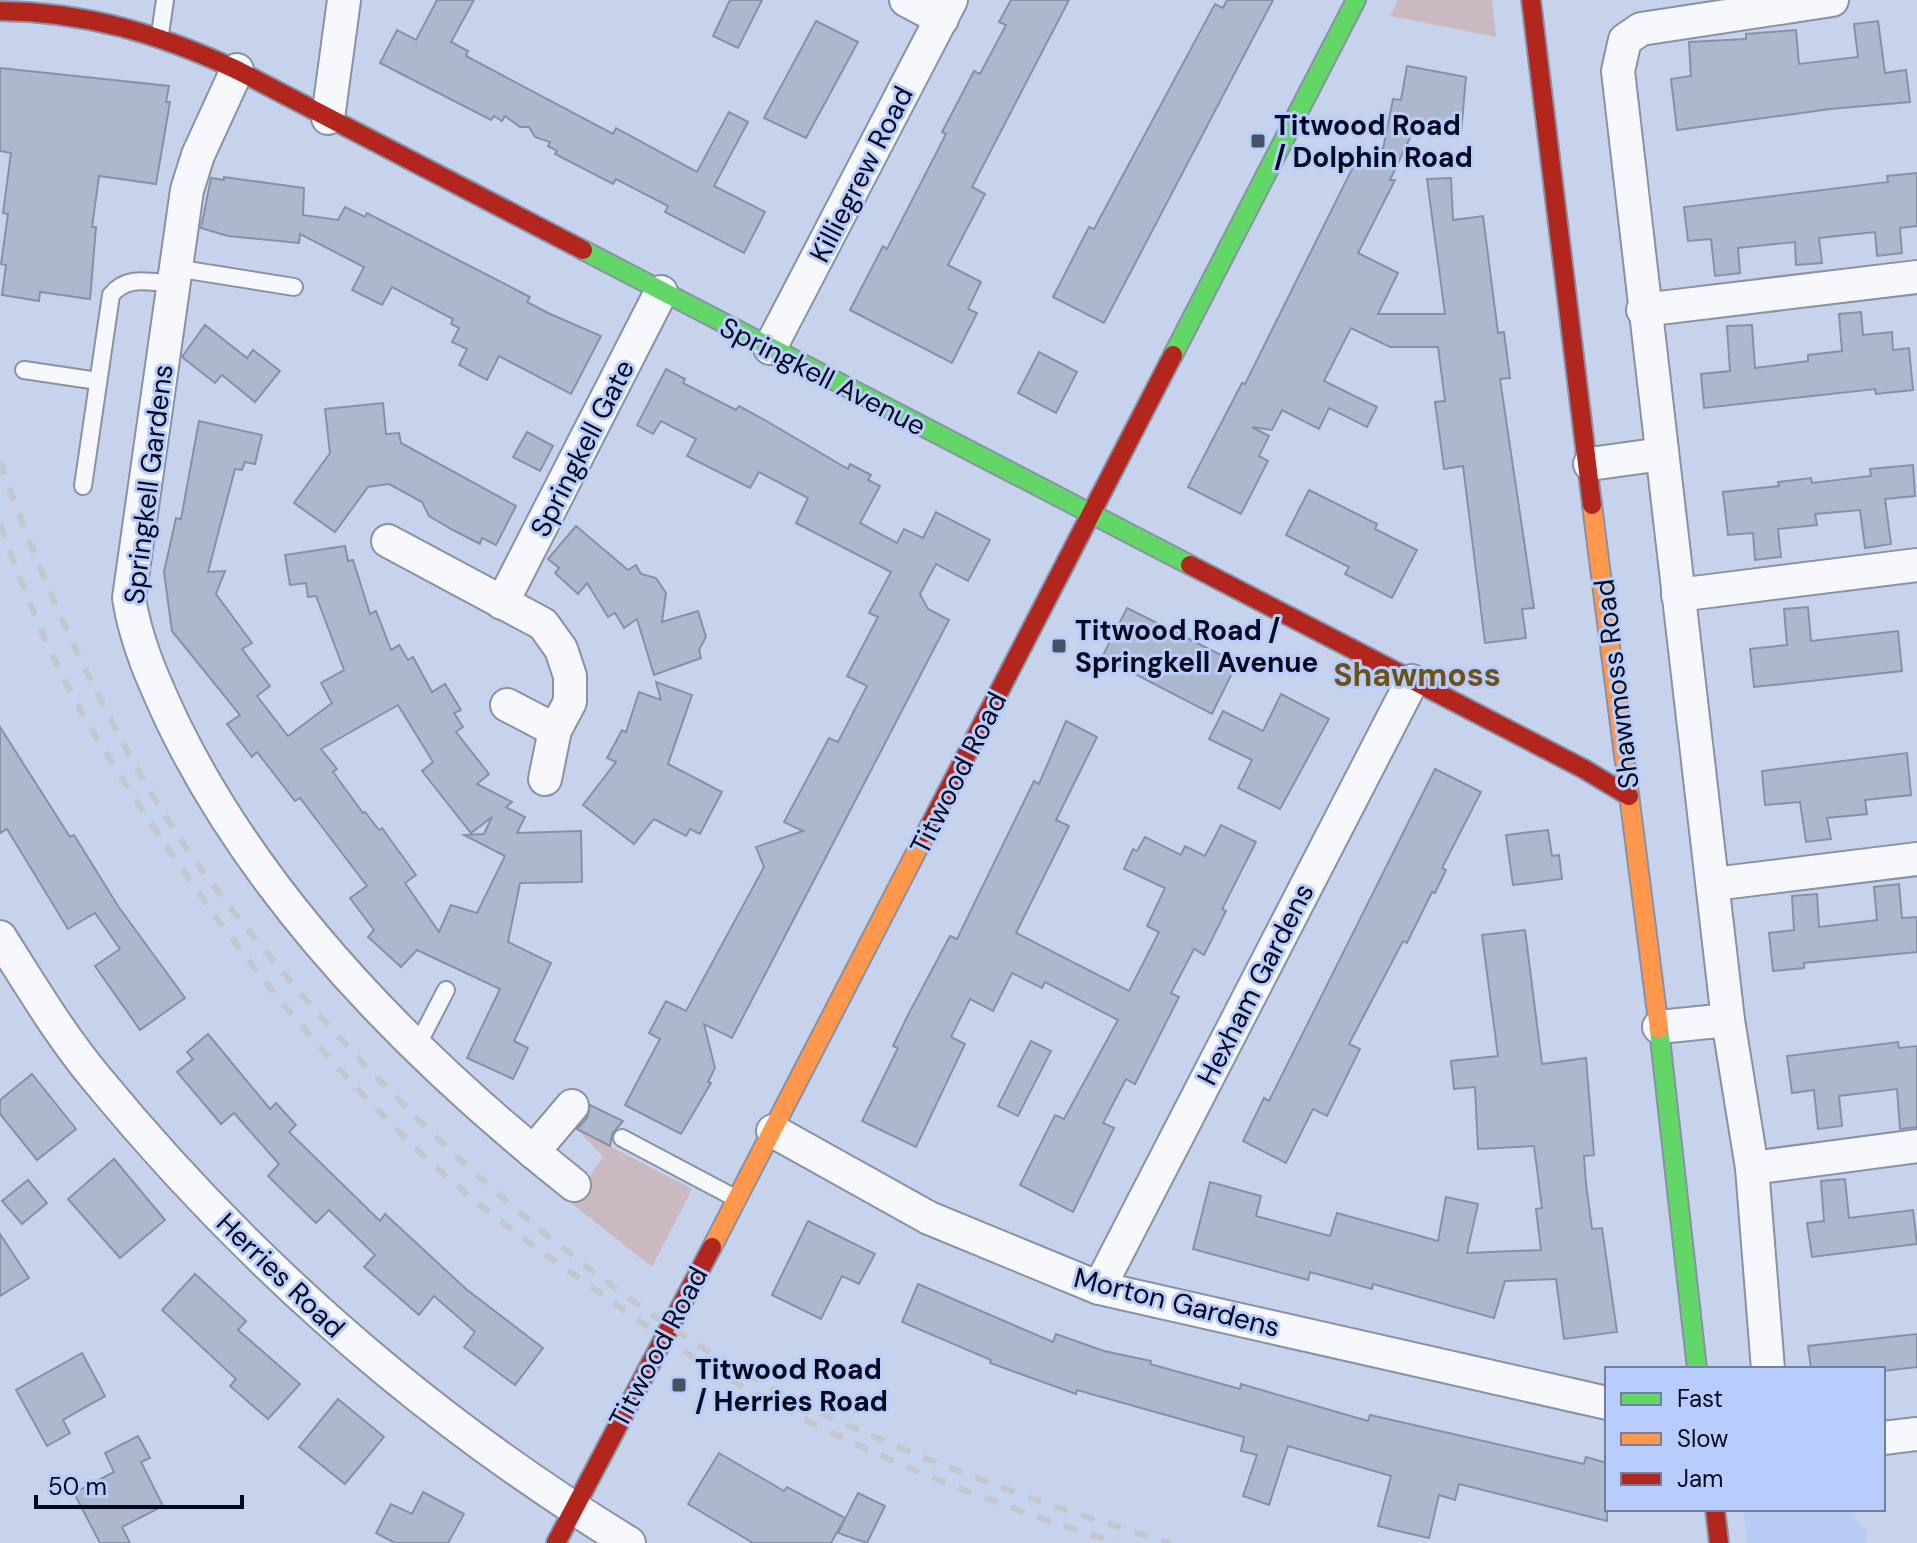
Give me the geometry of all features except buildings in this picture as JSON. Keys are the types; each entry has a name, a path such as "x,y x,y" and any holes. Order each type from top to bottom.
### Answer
{"street":[{"path":"328,118 344,0"},
{"path":"906,0 947,9"},
{"name":"Titwood Road","path":"556,1543 773,1131 1356,0"},
{"name":"Shawmoss Road","path":"1531,0 1549,172 1590,464 1659,1027 1697,1367"},
{"path":"1768,1367 1752,1168 1728,1020 1643,310 1618,71 1625,40 1641,29 1832,0"},
{"name":"Killiegrew Road","path":"770,348 947,9"},
{"name":"Springkell Avenue","path":"0,11 76,15 160,34 237,70 1629,796"},
{"name":"Springkell Gardens","path":"237,70 198,155 187,190 129,598 134,631 187,751 217,801 257,859 343,970 416,1048 574,1185"},
{"path":"1643,310 1917,277"},
{"name":"Springkell Gate","path":"502,603 661,292"},
{"path":"1590,464 1662,454"},
{"path":"388,541 543,624 561,649 570,676 570,702 555,730 545,779"},
{"path":"1678,595 1917,565"},
{"name":"Hexham Gardens","path":"1099,1288 1412,681"},
{"path":"507,705 555,730"},
{"path":"1714,884 1917,859"},
{"name":"Herries Road","path":"0,937 94,1075 183,1178 267,1265 366,1356 465,1433 574,1509 629,1543"},
{"path":"1659,1027 1728,1020"},
{"path":"533,1152 572,1106"},
{"name":"Morton Gardens","path":"773,1131 929,1218 1099,1288 1605,1403"},
{"path":"1752,1168 1917,1146"},
{"path":"1885,1438 1917,1434"},
{"path":"1715,1511 1719,1543"}],"lane":[{"path":"160,34 165,0"},
{"path":"83,486 111,295 118,285 131,280 174,276 294,287"},
{"path":"24,370 98,381"},
{"path":"416,1048 446,990"},
{"path":"622,1138 737,1199"}],"shaded area":[{"path":"1398,0 1492,0 1496,37 1390,16"},
{"path":"577,1129 692,1189 652,1267 571,1203 603,1157"},
{"path":"1743,1511 1851,1511 1866,1530 1867,1543 1747,1543"}],"railway":[{"path":"0,461 33,551 71,639 114,726 175,831 220,895 286,976 404,1105 469,1167 537,1227 608,1283 681,1334 757,1380 834,1419 958,1471 1170,1543"},
{"path":"0,524 29,602 74,699 166,845 221,924 280,1000 343,1074 430,1162 494,1216 561,1265 679,1348 742,1386 793,1414 900,1464 1009,1507 1118,1543"}],"traffic: fast":[{"path":"1173,355 1356,0"},
{"path":"583,250 1190,565"},
{"path":"1659,1029 1697,1367"}],"traffic: slow":[{"path":"1592,505 1659,1029"},
{"path":"712,1247 926,833"}],"traffic: jam":[{"path":"1531,0 1592,505"},
{"path":"0,11 32,12 122,27 208,57 583,250"},
{"path":"926,833 1173,355"},
{"path":"1190,565 1584,769 1629,796"},
{"path":"556,1543 712,1247"},
{"path":"1715,1511 1719,1543"}],"place":[{"name":"Titwood Road / Dolphin Road","path":"1258,141"},
{"name":"Titwood Road / Springkell Avenue","path":"1059,646"},
{"name":"Titwood Road / Herries Road","path":"679,1385"}],"district":[{"name":"Shawmoss","path":"1417,675"}]}
